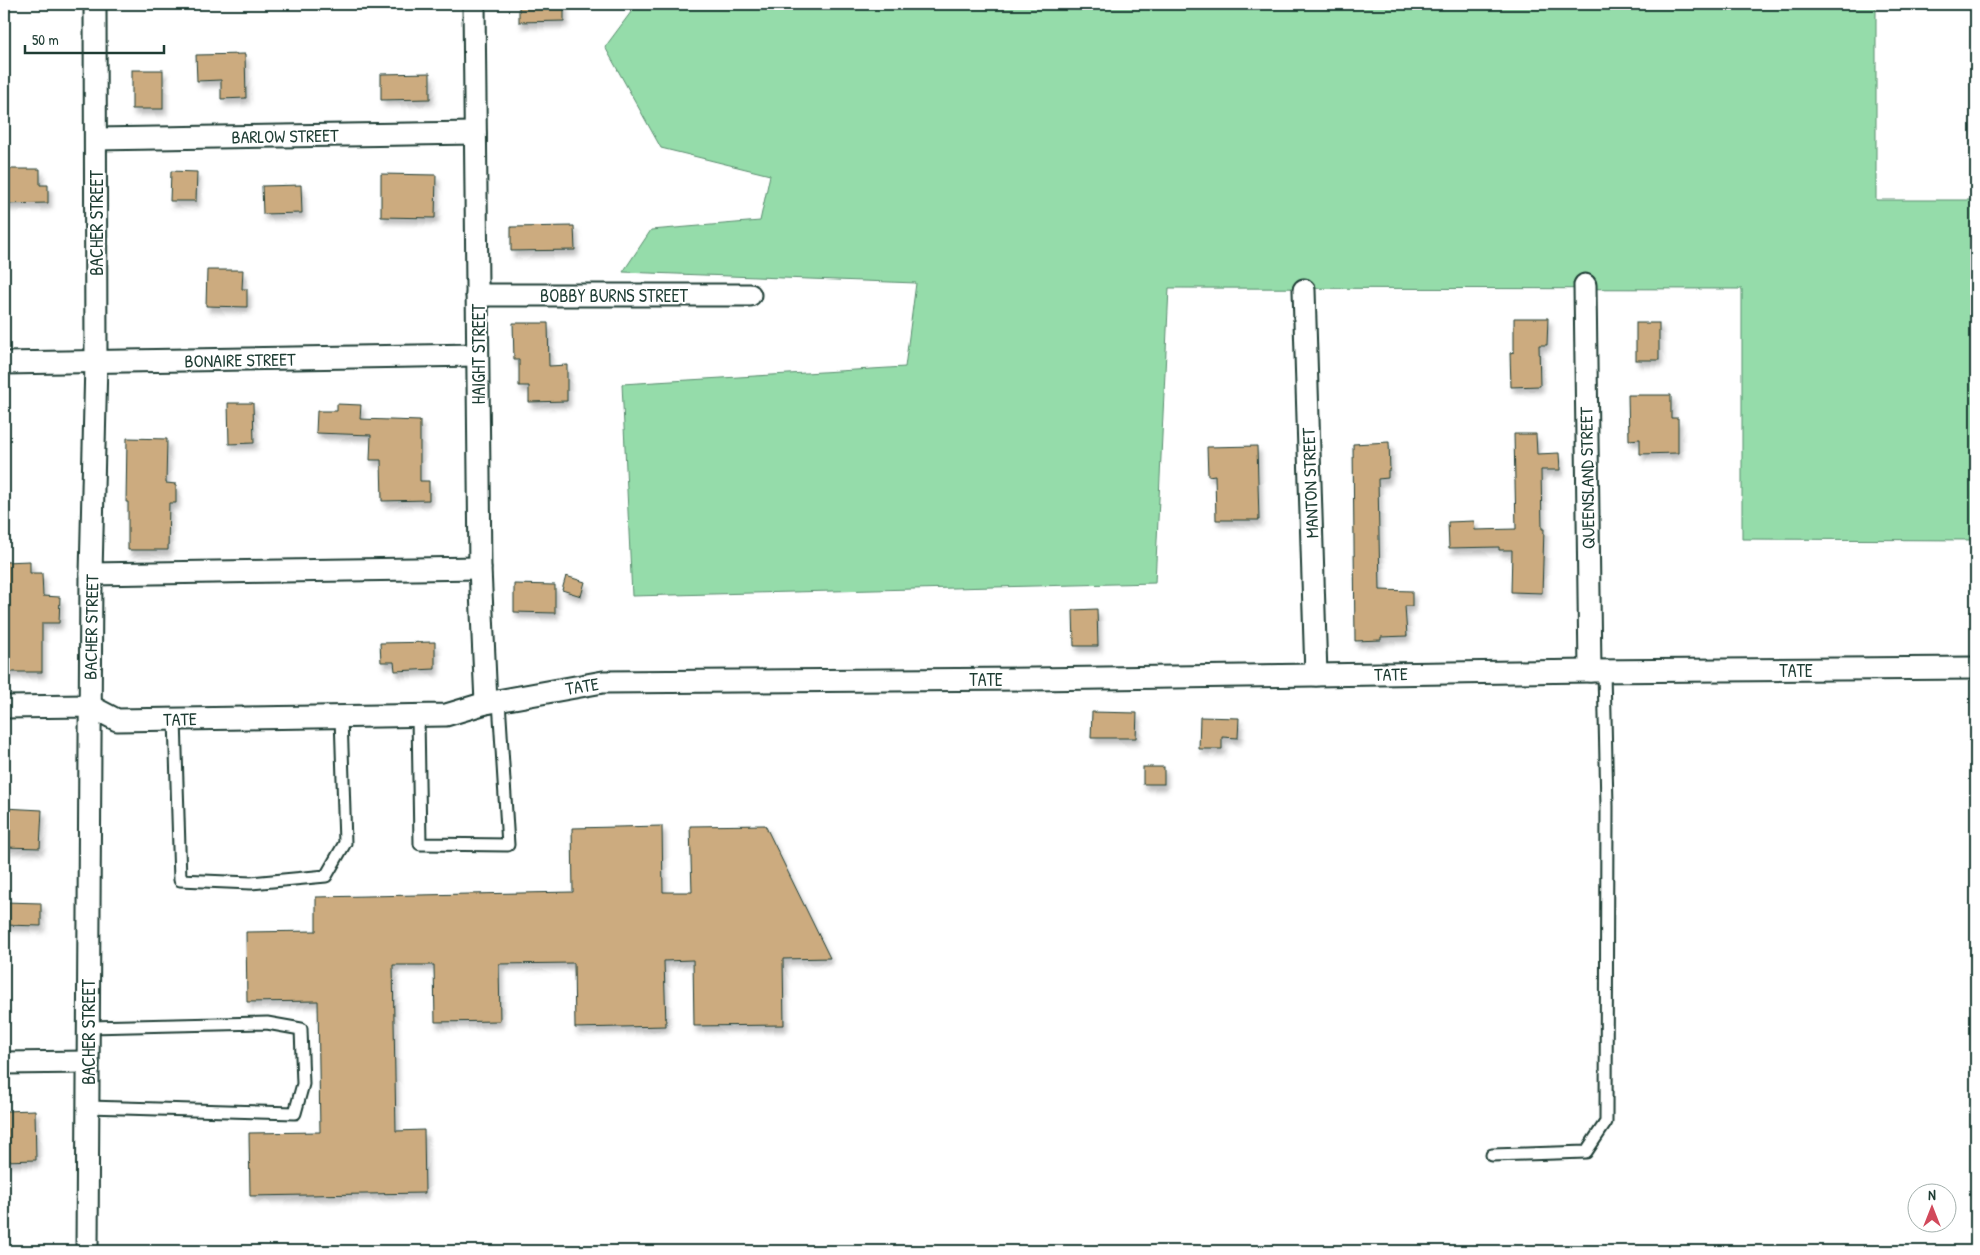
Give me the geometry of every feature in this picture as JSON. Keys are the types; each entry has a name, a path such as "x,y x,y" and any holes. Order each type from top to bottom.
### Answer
{"street":[{"name":"BACHER STREET","path":"87,1251 90,706 96,362 95,4"},
{"name":"HAIGHT STREET","path":"474,4 480,568 493,702"},
{"name":"BARLOW STREET","path":"96,139 475,133"},
{"name":"QUEENSLAND STREET","path":"1585,285 1597,671"},
{"name":"MANTON STREET","path":"1304,290 1316,675"},
{"name":"BOBBY BURNS STREET","path":"477,295 750,295"},
{"name":"BONAIRE STREET","path":"4,363 477,355"},
{"path":"92,574 480,568"},
{"name":"TATE","path":"4,707 90,706 117,720 418,716 446,715 493,702 603,682 1976,668"},
{"path":"4,1063 88,1062"}],"lane":[{"path":"1492,1155 1586,1152 1606,1122 1607,806 1597,671"},
{"path":"418,716 420,844 508,846 493,702"},
{"path":"175,719 180,880 251,883 326,876 345,843 341,717"},
{"path":"88,1027 267,1023 301,1029 303,1084 295,1113 88,1106"}],"green space":[{"path":"637,4 1876,4 1876,200 1976,200 1976,540 1742,539 1742,289 1169,288 1155,583 632,596 622,384 905,367 916,283 623,272 651,230 760,221 770,175 661,148 605,47"}],"building":[{"path":"519,4 564,4 564,21 519,22"},
{"path":"245,54 246,98 221,99 221,80 197,81 196,55"},
{"path":"132,70 163,70 163,109 132,109"},
{"path":"430,73 430,99 381,100 381,74"},
{"path":"4,169 40,169 40,185 48,185 48,203 4,204"},
{"path":"171,171 197,172 196,201 170,201"},
{"path":"381,174 436,175 435,218 381,217"},
{"path":"301,185 302,213 263,214 262,186"},
{"path":"574,226 575,250 511,251 511,227"},
{"path":"207,270 243,270 242,289 247,289 247,307 206,306"},
{"path":"1514,318 1548,318 1547,345 1539,345 1540,386 1511,387 1510,353 1514,352"},
{"path":"513,323 548,323 549,366 567,365 567,401 529,402 529,386 519,386 519,360 514,360"},
{"path":"1636,323 1659,323 1659,360 1636,360"},
{"path":"1628,395 1671,395 1671,418 1678,418 1678,453 1640,454 1640,439 1629,440"},
{"path":"228,403 253,403 254,443 229,444"},
{"path":"337,404 361,405 360,419 420,421 420,481 429,481 429,500 382,501 381,460 370,460 371,435 316,433 317,411 337,411"},
{"path":"1514,434 1536,434 1537,454 1559,453 1560,470 1541,470 1542,529 1544,529 1542,593 1511,592 1512,550 1499,550 1499,547 1449,548 1448,522 1474,521 1475,530 1516,529"},
{"path":"127,438 167,439 166,483 176,484 176,503 169,503 168,550 128,550 128,502 126,502"},
{"path":"1389,442 1390,470 1388,470 1388,478 1378,479 1380,590 1412,591 1412,606 1405,606 1407,636 1355,641 1353,444"},
{"path":"1257,446 1259,520 1216,520 1215,475 1208,476 1207,447"},
{"path":"30,561 30,573 42,573 43,596 60,597 59,623 42,623 42,672 4,672 4,562"},
{"path":"566,576 585,582 581,596 562,590"},
{"path":"514,584 555,585 555,613 514,612"},
{"path":"1097,609 1098,646 1074,646 1073,610"},
{"path":"435,642 435,669 395,671 394,662 381,662 380,643"},
{"path":"1092,712 1137,713 1136,738 1091,738"},
{"path":"1200,717 1239,718 1238,738 1222,737 1222,749 1199,749"},
{"path":"1143,767 1164,767 1164,784 1143,784"},
{"path":"4,808 42,810 40,848 4,847"},
{"path":"765,825 830,958 783,959 784,1025 694,1026 693,960 664,961 666,1026 575,1028 574,963 499,964 500,1021 435,1022 434,965 393,965 396,1131 424,1130 425,1193 250,1196 249,1133 320,1132 318,1001 247,1002 246,932 316,931 316,897 573,892 572,828 662,826 663,892 692,892 690,826"},
{"path":"4,902 41,903 41,926 4,925"},
{"path":"35,1110 36,1160 4,1161 4,1111"}]}
